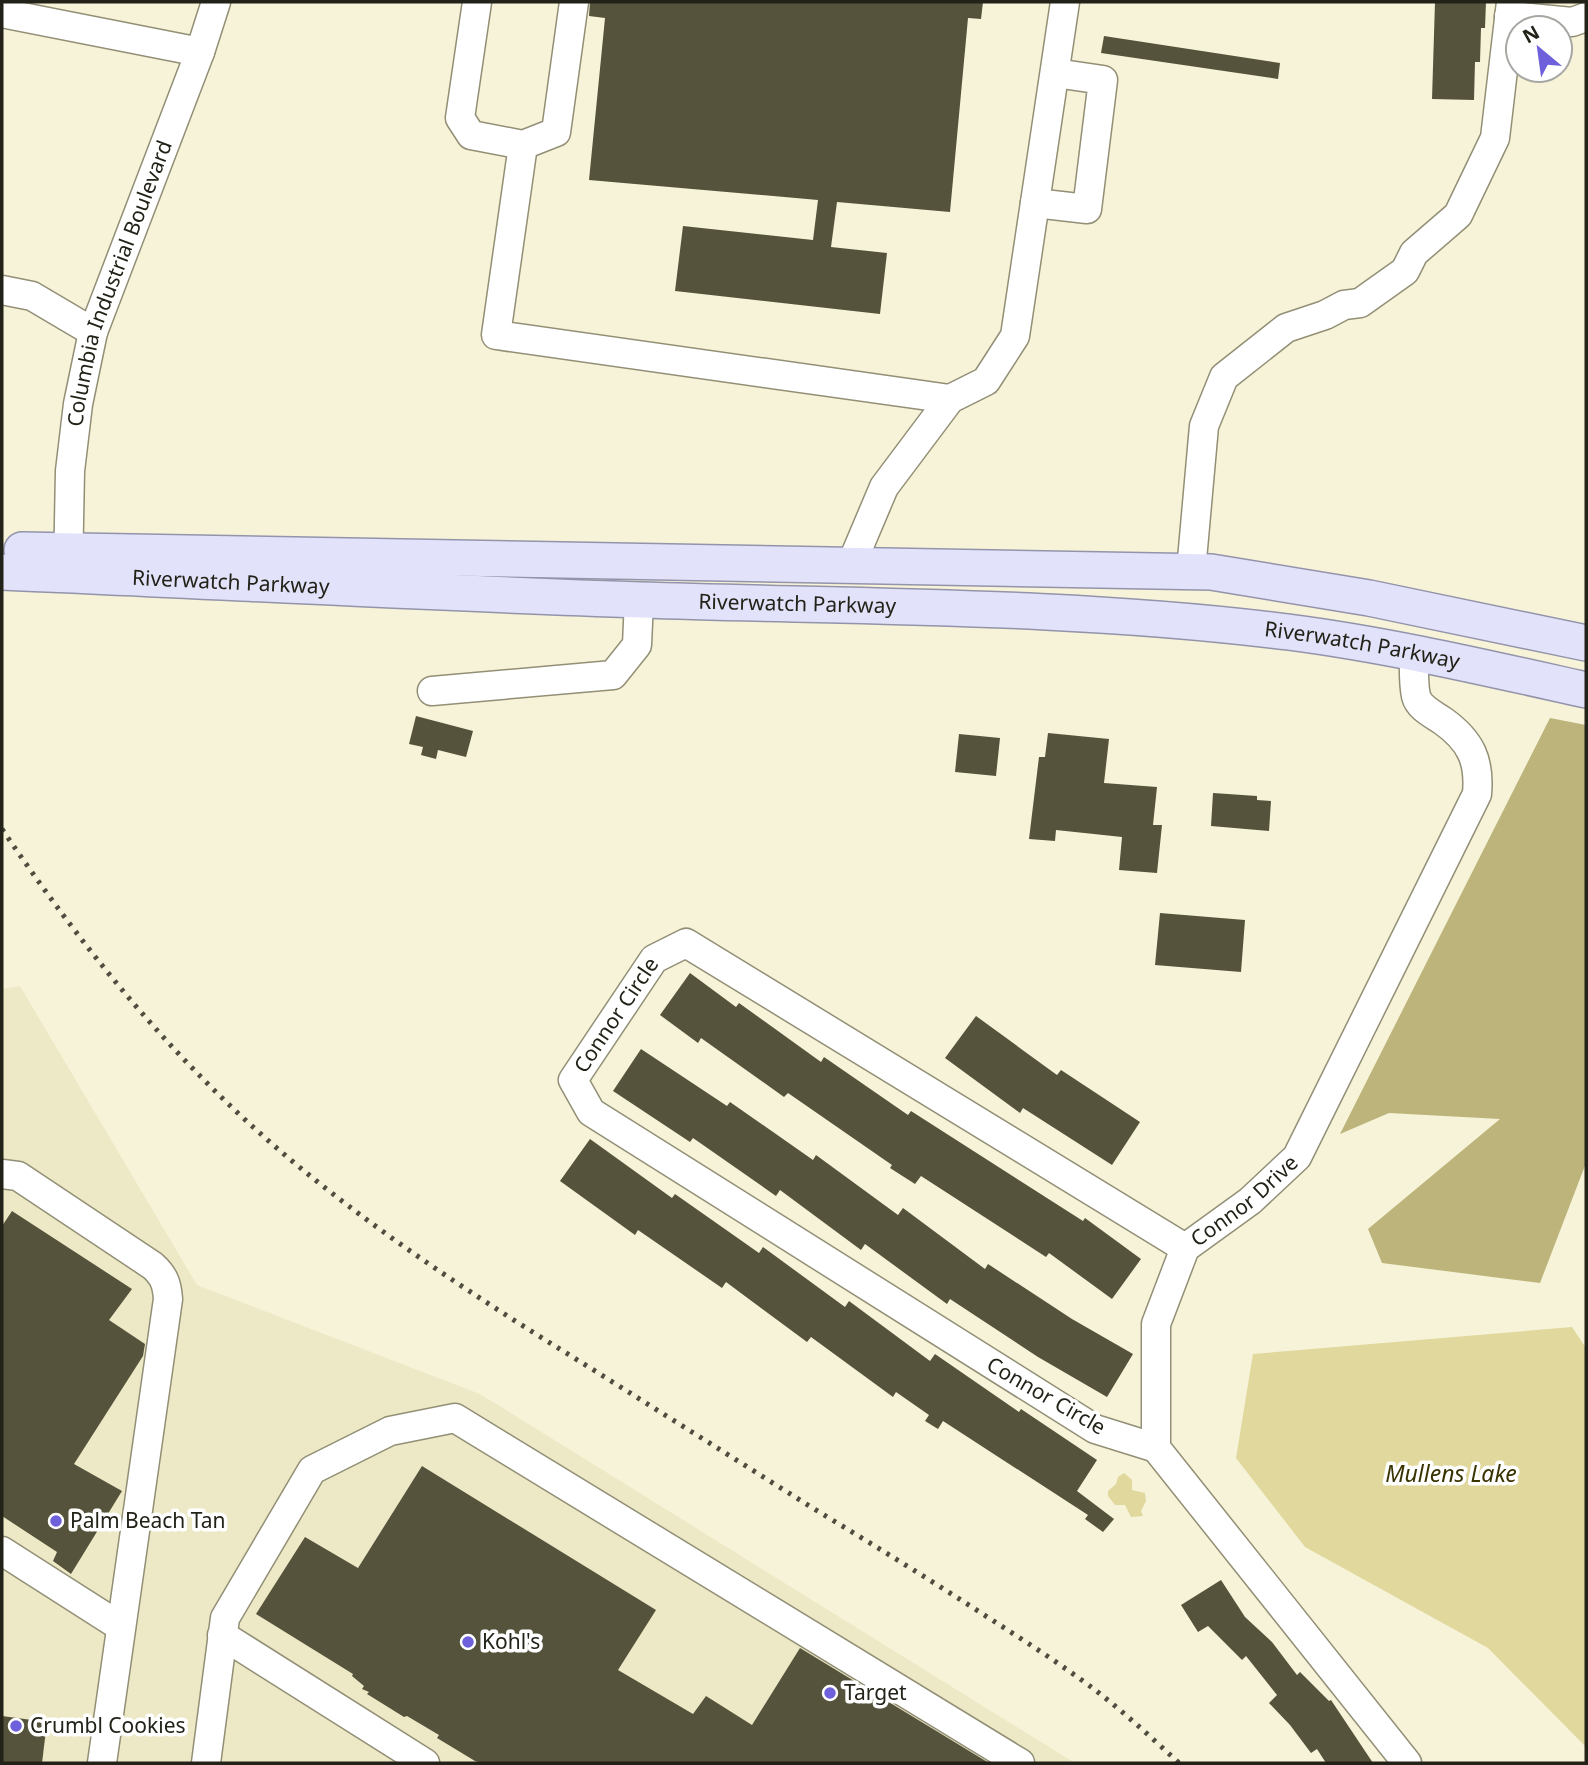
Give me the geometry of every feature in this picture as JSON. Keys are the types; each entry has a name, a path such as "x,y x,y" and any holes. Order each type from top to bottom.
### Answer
{"main road":[{"name":"Riverwatch Parkway","path":"2,549 68,562 639,600 1110,615 1289,633 1414,652 1586,690"},
{"name":"Riverwatch Parkway","path":"2,572 68,562 851,565 1191,571 1369,598 1586,643"}],"street":[{"name":"Columbia Industrial Boulevard","path":"68,562 70,471 78,404 93,332 200,52 216,2"},
{"path":"477,2 460,118 471,135 523,145 556,132 574,2"},
{"path":"851,565 884,487 950,399 986,381 1015,336 1065,2"},
{"path":"1191,571 1204,426 1224,377 1286,328 1325,315 1343,305 1360,303 1405,271 1414,253 1458,215 1494,138 1510,9 1572,22 1586,17"},
{"path":"2,13 200,52"},
{"path":"1035,202 1087,209 1103,80 1055,73"},
{"path":"523,145 496,335 950,399"},
{"path":"2,290 32,296 93,332"},
{"path":"432,691 613,675 637,645 639,600"},
{"name":"Connor Drive","path":"1156,1448 1156,1324 1185,1248 1250,1201 1297,1157 1477,794 1479,774 1474,754 1461,737 1427,711 1416,697 1414,652"},
{"name":"Connor Circle","path":"1156,1448 1095,1429 590,1112 573,1080 654,960 686,943 1185,1248"},
{"path":"2,1174 18,1176 153,1266 162,1275 167,1286 168,1299 102,1763"},
{"path":"206,1763 225,1618 312,1470 390,1431 455,1418 1020,1763"},
{"path":"1156,1448 1407,1763"},
{"path":"3,1553 121,1627"},
{"path":"222,1635 425,1763"}],"shaded area":[{"path":"1550,718 1586,725 1586,1163 1540,1283 1382,1263 1368,1229 1500,1119 1389,1113 1340,1134"},
{"path":"20,986 197,1285 480,1394 1075,1763 2,1763 2,989"}],"water":[{"name":"Mullens Lake","path":"1572,1327 1586,1348 1586,1747 1488,1648 1305,1547 1236,1458 1253,1354"},
{"path":"1124,1473 1132,1480 1132,1490 1145,1493 1146,1501 1141,1511 1143,1516 1131,1517 1125,1505 1115,1505 1108,1496 1108,1491"}],"building":[{"path":"590,2 983,2 981,19 968,18 950,212 837,202 831,247 887,253 880,314 675,291 683,226 813,240 818,200 589,180 605,18 589,16"},
{"path":"1435,2 1486,2 1485,28 1481,28 1480,62 1475,62 1474,100 1432,99"},
{"path":"1104,36 1280,63 1278,79 1101,53"},
{"path":"416,716 473,731 466,757 438,750 436,759 421,755 423,747 409,744"},
{"path":"1048,733 1109,739 1104,783 1157,787 1153,825 1162,825 1157,873 1119,870 1122,837 1056,830 1055,841 1029,839 1039,757 1045,757"},
{"path":"959,734 1000,738 996,776 955,772"},
{"path":"1213,793 1257,796 1257,800 1271,801 1269,831 1211,826"},
{"path":"1160,913 1245,920 1241,972 1155,965"},
{"path":"690,973 736,1007 739,1003 821,1062 824,1057 908,1115 911,1111 1083,1221 1085,1218 1141,1259 1112,1299 1049,1253 1046,1257 921,1176 915,1184 788,1093 784,1097 701,1038 698,1043 660,1015"},
{"path":"976,1016 1057,1075 1061,1070 1140,1122 1112,1165 1023,1108 1020,1113 945,1058"},
{"path":"641,1049 727,1106 730,1102 813,1160 816,1155 898,1215 903,1208 985,1269 988,1264 1072,1319 1133,1354 1107,1397 1038,1357 950,1299 947,1304 865,1244 861,1250 780,1190 776,1196 693,1138 690,1142 613,1091"},
{"path":"590,1139 672,1198 675,1194 759,1253 763,1247 845,1307 849,1301 930,1361 935,1354 1019,1412 1021,1409 1097,1460 1077,1491 1114,1519 1103,1532 1085,1519 1088,1515 943,1421 938,1429 925,1421 929,1415 896,1392 893,1397 811,1337 807,1342 726,1282 722,1288 638,1230 635,1235 560,1181"},
{"path":"12,1211 132,1289 109,1320 145,1344 143,1356 74,1464 122,1491 71,1574 53,1561 57,1552 2,1516 2,1226"},
{"name":"Kohl's","path":"422,1466 656,1610 618,1670 693,1714 706,1696 752,1725 800,1648 989,1763 475,1761 437,1738 439,1735 367,1694 369,1692 362,1689 364,1686 353,1674 256,1614 305,1537 358,1568"},
{"path":"1221,1580 1245,1617 1272,1642 1297,1675 1300,1672 1331,1700 1373,1763 1326,1763 1317,1749 1311,1753 1269,1703 1277,1695 1246,1656 1242,1660 1208,1626 1198,1632 1181,1605"},
{"path":"2,1716 47,1722 42,1763 2,1763"}],"railway":[{"path":"2,829 49,896 124,993 207,1083 250,1125 296,1164 391,1237 490,1305 1046,1655 1109,1701 1179,1763"}],"place":[{"name":"Palm Beach Tan","path":"56,1521"},
{"name":"Kohl's","path":"468,1642"},
{"name":"Target","path":"830,1693"},
{"name":"Crumbl Cookies","path":"16,1726"}]}
